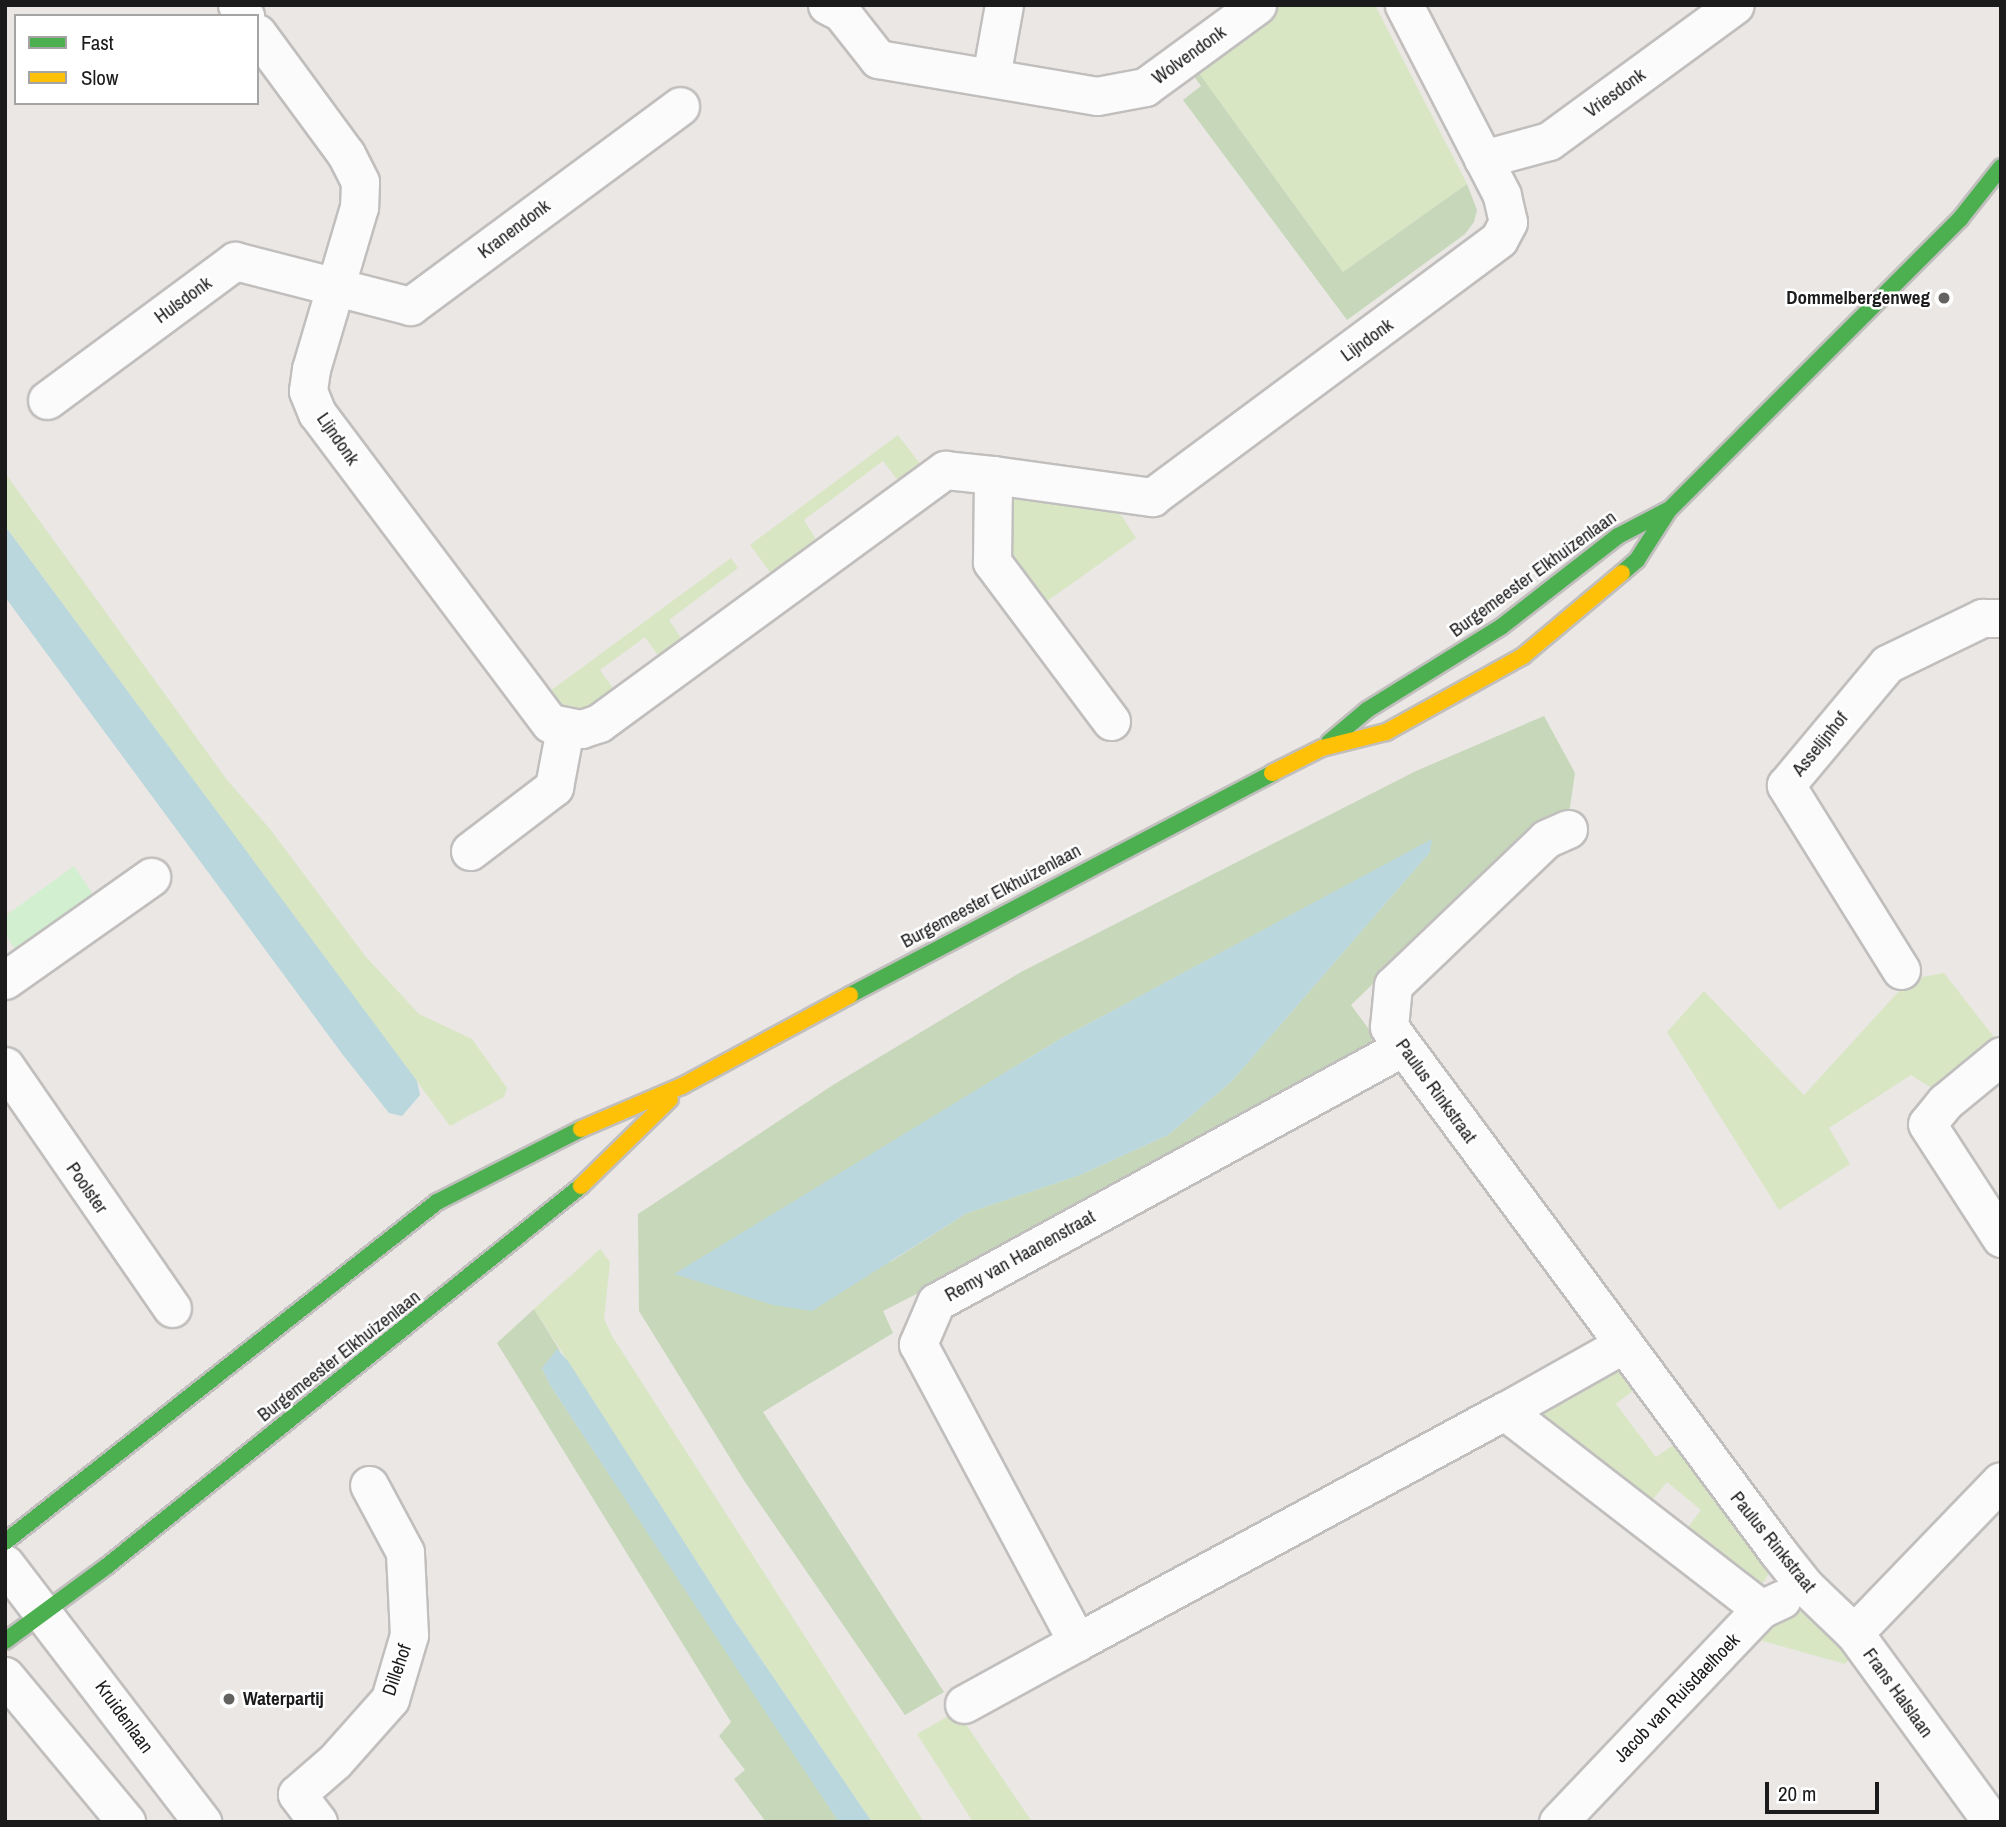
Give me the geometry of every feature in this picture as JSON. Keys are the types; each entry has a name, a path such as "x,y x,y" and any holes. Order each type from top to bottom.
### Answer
{"street":[{"name":"Wolvendonk","path":"827,5 841,12 878,59 1097,96 1145,88 1257,5"},
{"path":"991,77 1004,5"},
{"name":"Lijndonk","path":"259,36 346,154 360,182 359,207 311,369 308,391 317,413 536,709 565,729 599,723 945,470 1152,497 1499,239 1508,222 1502,195 1404,5"},
{"name":"Vriesdonk","path":"1483,159 1549,141 1735,5"},
{"name":"Kranendonk","path":"336,285 410,306 680,106"},
{"name":"Burgemeester Elkhuizenlaan","path":"5,1542 437,1202 558,1140 682,1086 1085,868 1322,748 1386,732 1523,656 1637,560 1669,510 1960,219 2001,167"},
{"name":"Burgemeester Elkhuizenlaan","path":"1960,219 2001,195"},
{"name":"Hulsdonk","path":"47,400 235,261 336,285"},
{"path":"993,475 992,562 1111,721"},
{"name":"Burgemeester Elkhuizenlaan","path":"1322,748 1367,710 1501,626 1618,536 1669,510"},
{"name":"Asselijnhof","path":"1901,970 1786,785 1886,664 1982,618 2001,618"},
{"path":"470,851 554,787 565,729"},
{"name":"Paulus Rinkstraat","path":"1568,829 1546,839 1393,985 1388,1027 1622,1345 1805,1587 1854,1633"},
{"path":"5,980 151,877"},
{"name":"Remy van Haanenstraat","path":"1077,1642 918,1344 936,1302 1403,1047"},
{"path":"2001,1056 1945,1102 1927,1124 2001,1238"},
{"name":"Poolster","path":"5,1066 172,1308"},
{"name":"Burgemeester Elkhuizenlaan","path":"5,1641 45,1614 570,1199 682,1086"},
{"path":"964,1704 1622,1345"},
{"path":"1505,1411 1761,1609"},
{"name":"Frans Halslaan","path":"1993,1822 1854,1633 2001,1481"},
{"name":"Dillehof","path":"318,1822 298,1794 335,1761 390,1699 410,1635 405,1552 369,1485"},
{"name":"Kruidenlaan","path":"5,1564 202,1822"},
{"name":"Jacob van Ruisdaelhoek","path":"1558,1822 1761,1609 1805,1587"},
{"path":"5,1676 126,1822"}],"green space":[{"path":"1279,5 1375,5 1467,184 1343,272 1196,69"},
{"path":"1196,69 1343,272 1467,184 1477,210 1474,222 1465,234 1347,320 1183,100 1201,86 1191,72"},
{"path":"898,435 921,465 899,482 883,461 804,520 817,541 772,575 750,545"},
{"path":"5,473 227,780 270,829 366,957 419,1014 472,1039 507,1088 504,1097 450,1126 5,526"},
{"path":"1012,495 1115,506 1136,538 1043,604 1007,551"},
{"path":"731,558 738,568 669,620 683,641 660,658 645,637 600,670 615,691 583,711 563,709 546,694"},
{"path":"1544,716 1575,773 1568,820 1553,831 1542,820 1351,1005 1373,1035 1369,1049 1086,1208 883,1311 893,1333 763,1412 944,1692 905,1715 745,1482 639,1311 638,1214 833,1085 1021,972 1416,771","holes":["1431,840 1430,852 1231,1082 1168,1135 1080,1175 967,1213 892,1261 731,1291 675,1274 1060,1039"]},
{"path":"74,866 95,897 18,953 5,934 5,916"},
{"path":"1944,973 1994,1037 1933,1089 1911,1075 1829,1128 1850,1164 1779,1210 1667,1032 1704,991 1804,1095 1910,979"},
{"path":"600,1249 610,1262 604,1319 612,1336 924,1822 872,1822 733,1618 534,1309"},
{"path":"534,1309 560,1351 542,1368 550,1385 839,1822 766,1822 734,1779 745,1770 719,1736 731,1722 497,1343"},
{"path":"1609,1369 1617,1369 1636,1388 1616,1404 1656,1457 1676,1443 1764,1562 1768,1574 1764,1582 1754,1584 1685,1531 1701,1510 1667,1482 1650,1503 1543,1418 1547,1403"},
{"path":"1789,1609 1822,1616 1850,1659 1845,1664 1756,1639"},
{"path":"957,1711 1032,1822 973,1822 917,1734"}],"water":[{"path":"5,526 417,1081 420,1095 402,1116 389,1113 343,1055 5,597"},
{"path":"1432,839 1430,852 1231,1082 1168,1135 1080,1175 967,1213 812,1311 773,1305 674,1274 1060,1039"},
{"path":"557,1349 568,1361 733,1618 872,1822 839,1822 772,1722 550,1385 542,1368"}],"traffic: fast":[{"path":"1622,573 1637,560 1669,510 1960,219 2001,167"},
{"path":"1329,742 1367,710 1501,627 1618,536 1668,510"},
{"path":"850,995 1272,773"},
{"path":"5,1542 437,1202 581,1129"},
{"path":"5,1641 107,1566 581,1186"}],"traffic: slow":[{"path":"1272,773 1322,748 1386,732 1523,656 1622,573"},
{"path":"581,1129 682,1086 850,995"},
{"path":"581,1186 670,1099"}],"place":[{"name":"Dommelbergenweg","path":"1944,298"},
{"name":"Waterpartij","path":"229,1699"}]}
